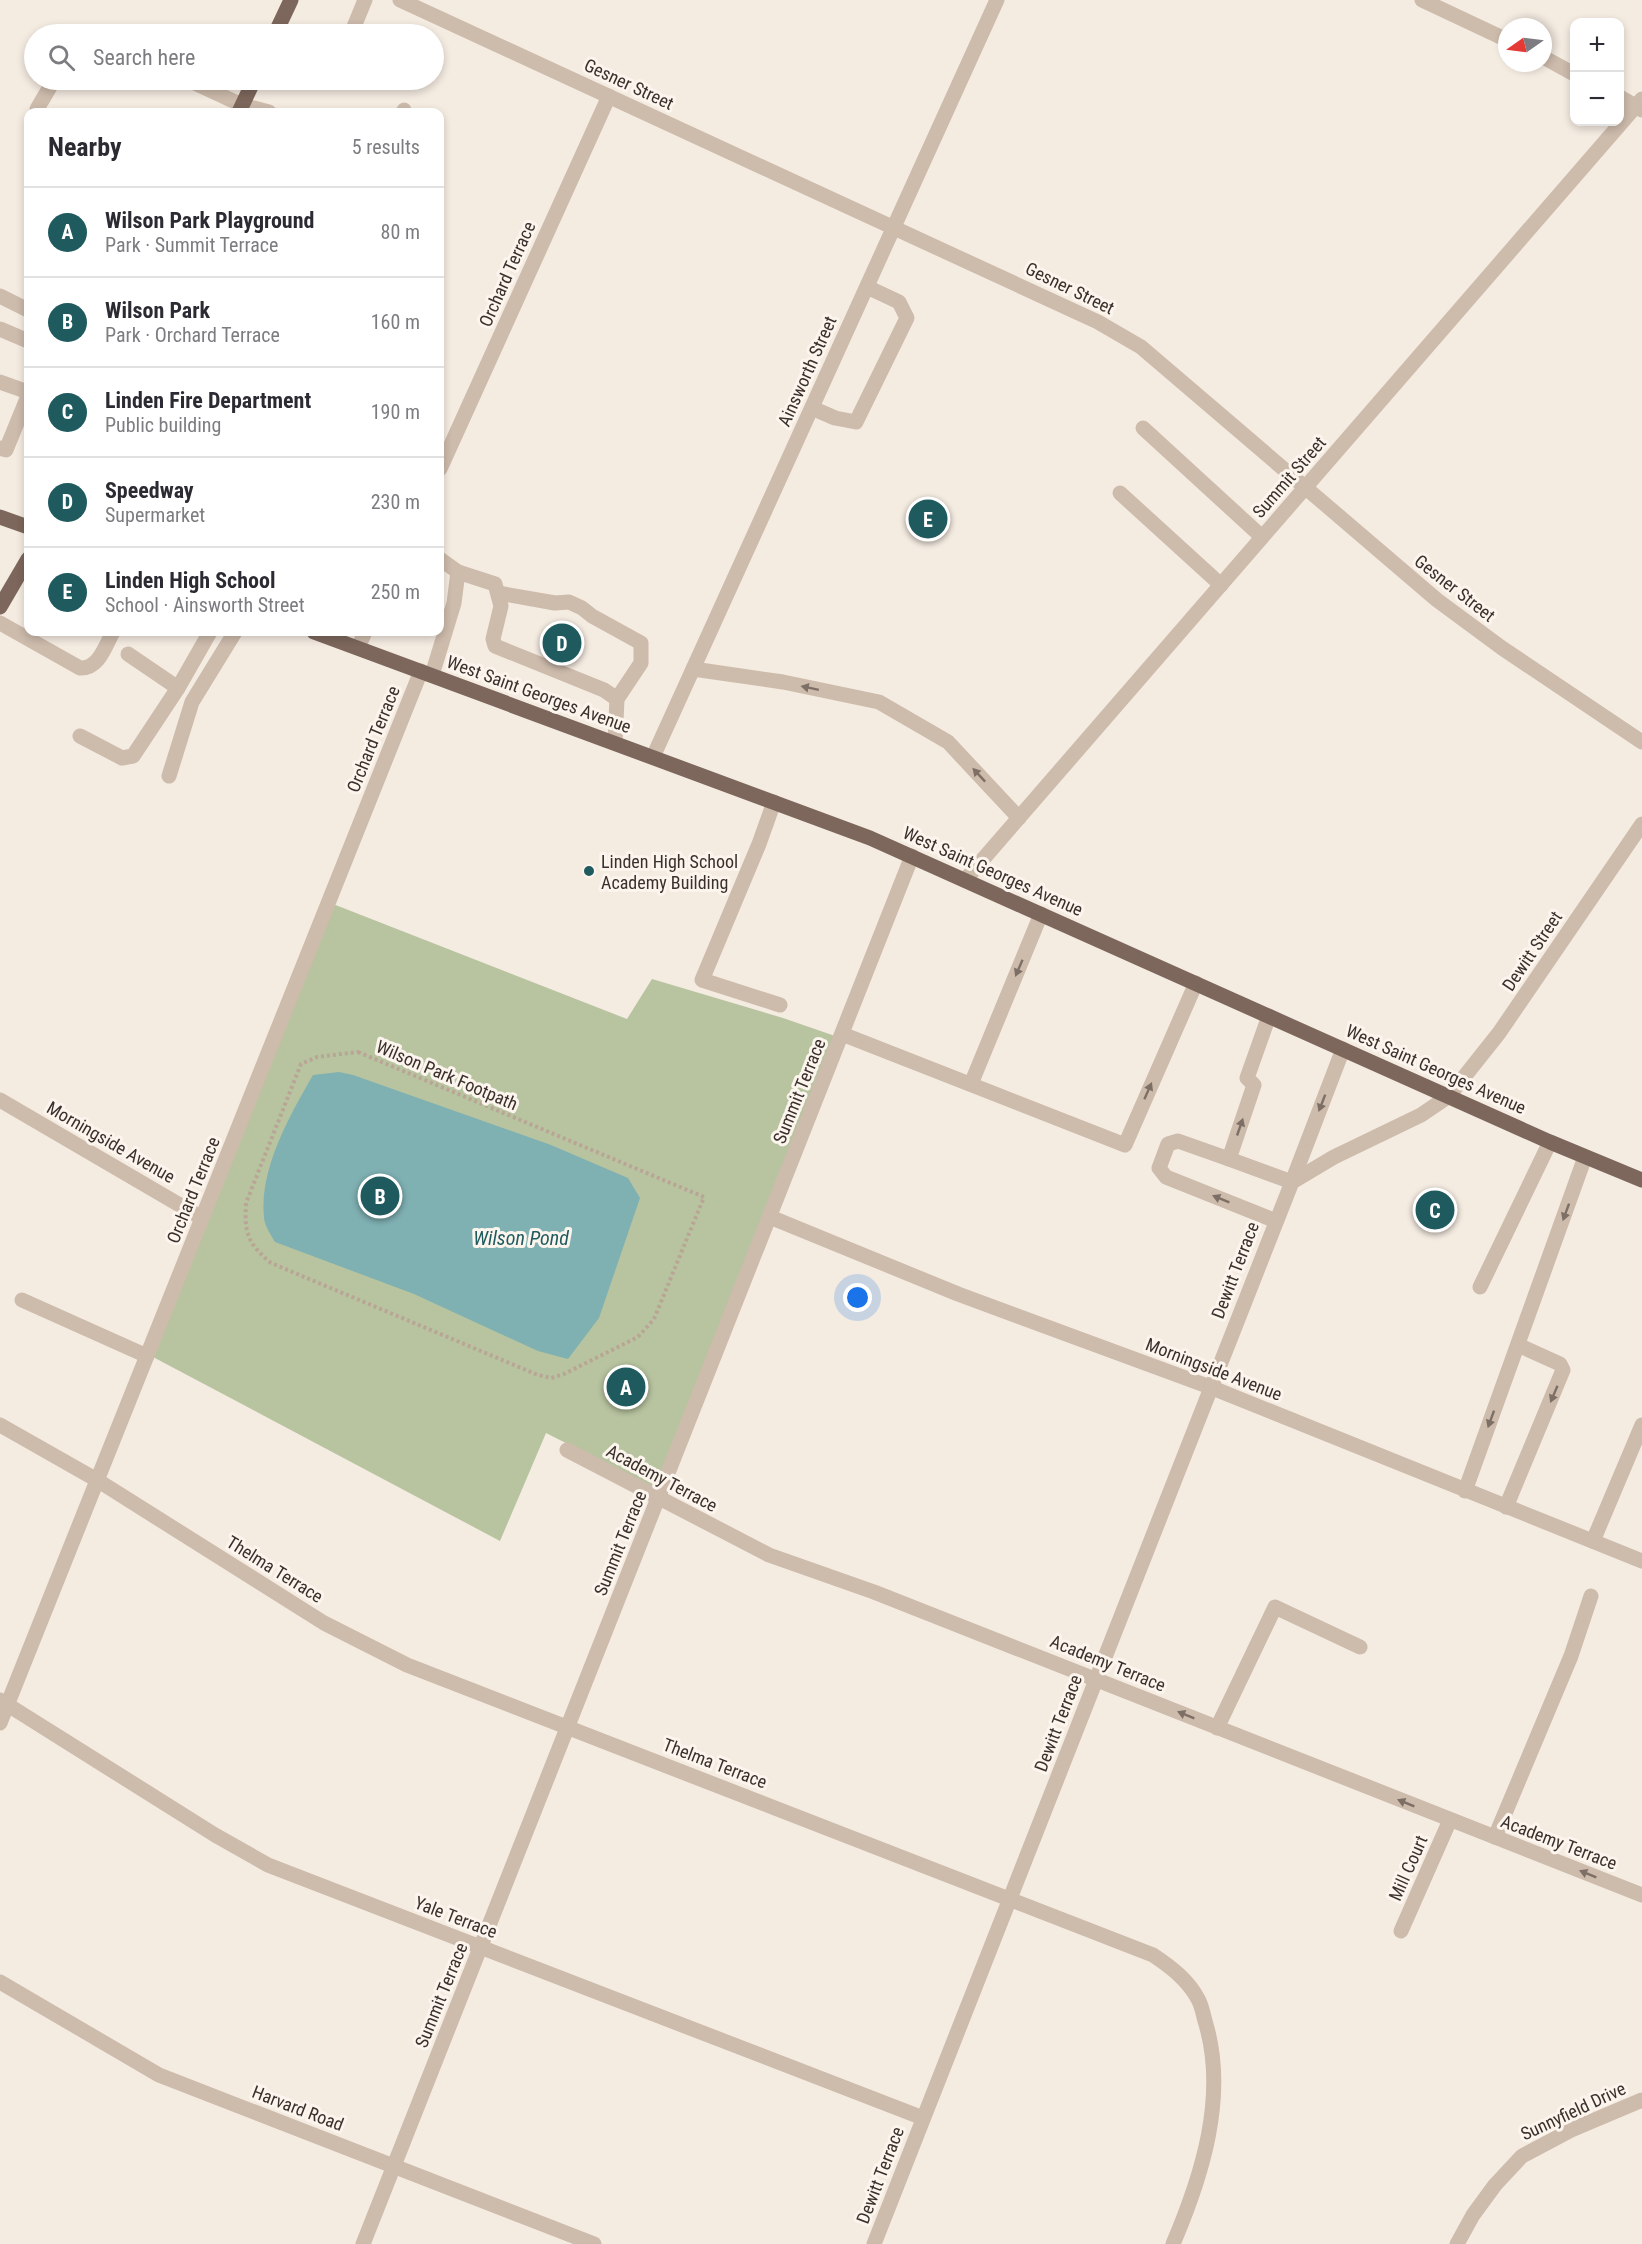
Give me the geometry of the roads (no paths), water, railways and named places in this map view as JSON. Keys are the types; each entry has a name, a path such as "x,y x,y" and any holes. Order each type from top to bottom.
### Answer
{"main road":[{"path":"280,24 291,0"},
{"path":"241,108 250,90"},
{"path":"0,517 24,526"},
{"path":"0,607 24,566"},
{"name":"West Saint Georges Avenue","path":"325,636 870,838 1550,1142 1642,1180"}],"street":[{"path":"355,24 365,0"},
{"name":"Gesner Street","path":"400,0 1098,322 1141,347 1437,600 1502,648 1642,742"},
{"name":"Ainsworth Street","path":"653,757 997,0"},
{"path":"1422,0 1498,36"},
{"path":"1552,62 1571,72"},
{"path":"38,108 48,90"},
{"path":"206,90 239,108"},
{"name":"Orchard Terrace","path":"444,460 609,96"},
{"path":"1624,99 1640,105"},
{"name":"Summit Street","path":"965,880 1640,105"},
{"path":"812,408 834,418 856,422 907,318 899,302 867,287"},
{"path":"0,296 24,308"},
{"path":"0,329 24,338"},
{"path":"0,382 24,392"},
{"path":"0,448 6,450 24,404"},
{"path":"1143,429 1262,537"},
{"path":"1120,493 1221,585"},
{"path":"444,562 458,572 495,584 501,606 493,639 495,646 604,690 617,699"},
{"name":"Orchard Terrace","path":"444,629 454,603 458,572"},
{"path":"498,594 555,603 569,602 641,643 641,663 617,699 615,743"},
{"path":"0,622 24,636"},
{"path":"24,636 80,668 87,669 95,664 111,636"},
{"path":"80,736 122,758 133,756 178,688 208,636"},
{"path":"169,776 192,702 233,636"},
{"path":"358,648 364,636"},
{"name":"Orchard Terrace","path":"0,1723 4,1702 441,636"},
{"path":"128,654 178,688"},
{"path":"693,669 783,682 879,702 948,742 1019,818"},
{"path":"774,802 759,844 702,980 780,1005"},
{"name":"Dewitt Street","path":"1449,1096 1499,1033 1642,824"},
{"name":"Summit Terrace","path":"363,2244 912,856"},
{"path":"971,1084 1041,914"},
{"path":"842,1034 1125,1145 1196,983"},
{"path":"1229,1159 1254,1085 1247,1078 1269,1016"},
{"name":"Dewitt Terrace","path":"874,2244 1343,1049"},
{"path":"1276,1221 1166,1177 1159,1168 1167,1144 1178,1142 1292,1182 1334,1157 1421,1115 1449,1096"},
{"name":"Morningside Avenue","path":"0,1100 202,1218"},
{"path":"1480,1287 1550,1142"},
{"path":"1465,1491 1585,1156"},
{"name":"Morningside Avenue","path":"770,1217 958,1294 1210,1388 1642,1561"},
{"path":"22,1300 147,1356"},
{"path":"1506,1507 1563,1370 1560,1364 1518,1345"},
{"name":"Thelma Terrace","path":"0,1425 97,1480 324,1623 407,1665 1153,1954 1180,1974 1199,2000 1209,2034 1213,2068 1213,2098 1209,2132 1191,2201 1173,2244"},
{"path":"1593,1541 1642,1425"},
{"name":"Academy Terrace","path":"567,1450 769,1555 874,1592 1642,1895"},
{"path":"1495,1837 1571,1656 1591,1596"},
{"path":"1216,1728 1275,1607 1359,1647"},
{"name":"Yale Terrace","path":"4,1702 215,1835 268,1865 923,2118"},
{"name":"Mill Court","path":"1401,1931 1450,1820"},
{"name":"Harvard Road","path":"0,1982 159,2075 594,2244"},
{"name":"Sunnyfield Drive","path":"1457,2244 1473,2215 1495,2185 1522,2156 1570,2130 1642,2100"}],"water":[{"name":"Wilson Pond","path":"339,1072 551,1145 628,1178 640,1198 599,1318 568,1359 538,1351 414,1294 275,1242 264,1220 264,1199 266,1180 278,1143 313,1075"}],"place":[{"name":"Linden High School","path":"928,519"},
{"name":"Speedway","path":"562,643"},
{"name":"Linden High School Academy Building","path":"589,871"},
{"name":"Wilson Park","path":"380,1196"},
{"name":"Linden Fire Department","path":"1435,1210"},
{"name":"Wilson Park Playground","path":"626,1387"}]}
